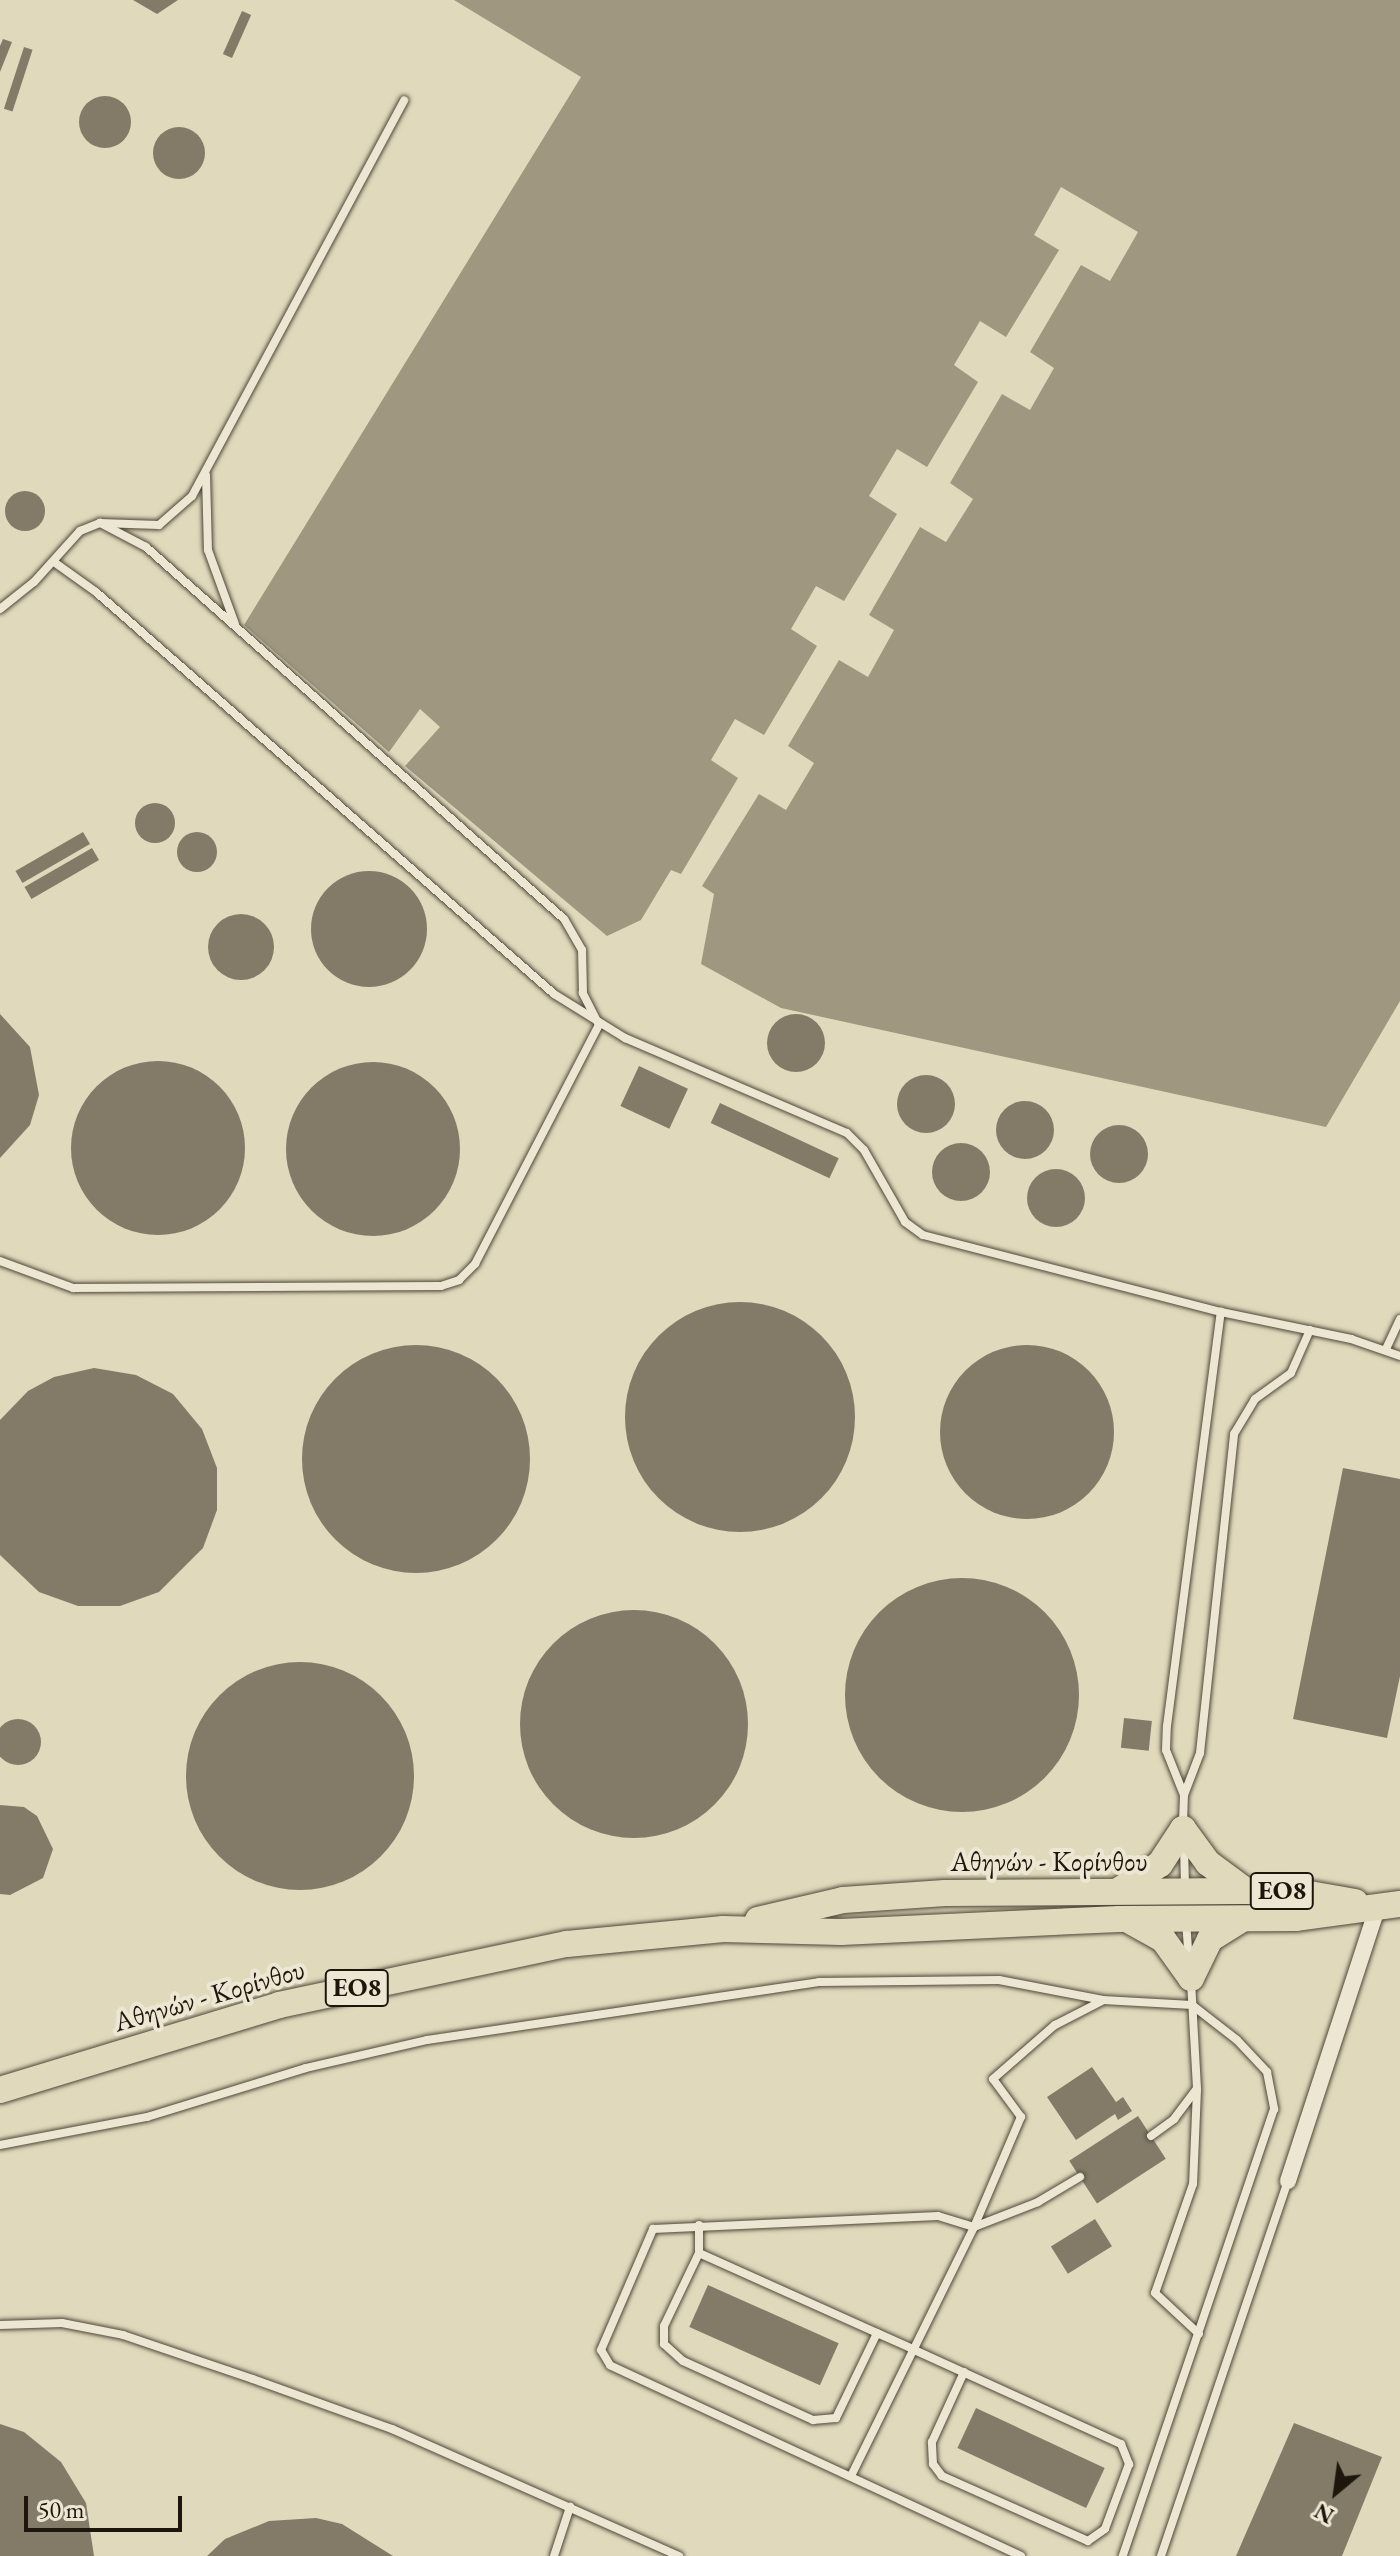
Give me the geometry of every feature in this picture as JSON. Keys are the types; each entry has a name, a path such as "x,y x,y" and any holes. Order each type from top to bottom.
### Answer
{"main road":[{"path":"1115,1892 1160,1864 1183,1829 1208,1863 1246,1891"},
{"name":"Αθηνών - Κορίνθου","path":"723,1929 843,1900 1246,1891 1298,1892 1389,1905"},
{"name":"Αθηνών - Κορίνθου","path":"0,2090 294,2002 567,1944 723,1929 841,1932 1119,1919 1295,1918 1389,1905"},
{"path":"1119,1919 1144,1924 1163,1939 1191,1978 1210,1939 1227,1924 1245,1919"}],"street":[{"path":"1288,2181 1389,1905"}],"lane":[{"path":"0,609 54,562 80,531 100,523 159,525 175,515 206,474 404,100"},
{"path":"206,474 208,550 227,611 245,637"},
{"path":"100,523 132,535 564,919 582,950 583,993 599,1025"},
{"path":"54,562 96,592 554,994 599,1025 847,1133 864,1150 905,1222 923,1235 1221,1312 1386,1349 1400,1356"},
{"path":"0,1261 73,1288 441,1286 459,1280 475,1264 599,1025"},
{"path":"1184,1795 1166,1750 1167,1726 1221,1312"},
{"path":"1386,1349 1400,1319"},
{"path":"1199,2334 1155,2293 1193,2184 1197,2090 1186,1919 1184,1795 1200,1753 1234,1434 1255,1399 1291,1373 1310,1330"},
{"path":"0,2145 200,2104 306,2068 427,2040 819,1982 999,1980 1103,2000 1192,2005 1267,2072 1274,2109 1123,2556"},
{"path":"851,2476 910,2348 974,2227 1021,2117 993,2079 1055,2025 1103,2000"},
{"path":"1151,2136 1174,2119 1197,2090"},
{"path":"1021,2556 610,2365 601,2350 653,2229 938,2216 974,2227 1038,2202 1080,2177"},
{"path":"1161,2556 1288,2181"},
{"path":"699,2225 699,2253 664,2326 664,2344 683,2361 813,2420 836,2418 877,2333"},
{"path":"699,2253 964,2372 1121,2444 1129,2464 1105,2529 1088,2541 942,2476 933,2464 932,2442 964,2372"},
{"path":"0,2325 62,2323 123,2335 392,2429 679,2556"},
{"path":"554,2556 570,2507"}],"shaded area":[{"path":"454,0 1400,0 1400,1001 1326,1127 781,1008 701,964 714,894 702,886 759,794 786,810 814,763 788,746 839,660 868,677 894,630 869,615 920,527 946,542 973,499 950,483 1002,394 1030,410 1054,368 1030,352 1081,265 1110,281 1138,232 1061,187 1034,235 1059,250 1006,337 980,321 954,365 978,382 927,467 897,449 869,496 897,514 844,601 816,586 791,629 817,646 764,735 735,719 711,760 738,778 681,874 671,870 641,920 607,936 405,766 440,727 420,709 389,752 244,625 581,77"}],"building":[{"path":"133,0 178,0 157,14"},
{"path":"242,11 251,15 232,58 223,54"},
{"path":"3,39 12,42 0,72 0,46"},
{"path":"24,47 33,50 12,112 4,109"},
{"path":"105,96 123,104 131,122 123,140 105,148 87,140 79,122 87,104"},
{"path":"179,127 197,135 205,153 197,171 179,179 161,171 153,153 161,135"},
{"path":"25,491 39,497 45,511 39,525 25,531 11,525 5,511 11,497"},
{"path":"155,803 169,809 175,823 169,837 155,843 141,837 135,823 141,809"},
{"path":"83,832 90,844 22,883 15,871"},
{"path":"197,832 211,838 217,852 211,866 197,872 183,866 177,852 183,838"},
{"path":"92,848 99,860 31,899 24,887"},
{"path":"369,871 391,876 410,888 422,907 427,929 422,951 410,970 391,982 369,987 347,982 328,970 316,951 311,929 316,907 328,888 347,876"},
{"path":"235,914 247,914 259,919 269,929 274,947 272,960 259,975 247,980 235,980 223,975 213,965 208,953 208,941 213,929 223,919"},
{"path":"0,1014 30,1047 39,1095 30,1125 0,1158"},
{"path":"796,1014 807,1016 816,1023 823,1032 823,1054 816,1063 807,1070 796,1072 785,1070 776,1063 769,1054 767,1043 769,1032 776,1023 785,1016"},
{"path":"158,1061 191,1067 220,1086 239,1115 245,1148 239,1181 220,1210 191,1229 158,1235 125,1229 96,1210 77,1181 71,1148 77,1115 96,1086 125,1067"},
{"path":"373,1062 406,1069 434,1088 453,1116 460,1149 453,1182 434,1210 406,1229 373,1236 340,1229 312,1210 293,1182 286,1149 293,1116 312,1088 340,1069"},
{"path":"639,1066 688,1089 669,1129 620,1106"},
{"path":"926,1075 946,1084 955,1104 946,1124 926,1133 906,1124 897,1104 906,1084"},
{"path":"1025,1101 1036,1103 1045,1110 1052,1119 1052,1141 1045,1150 1036,1157 1025,1159 1014,1157 1005,1150 998,1141 996,1130 998,1119 1005,1110 1014,1103"},
{"path":"720,1103 839,1158 829,1178 711,1123"},
{"path":"1119,1125 1130,1127 1139,1134 1146,1143 1146,1165 1139,1174 1130,1181 1119,1183 1108,1181 1099,1174 1092,1165 1090,1154 1092,1143 1099,1134 1108,1127"},
{"path":"961,1143 972,1145 981,1152 988,1161 988,1183 981,1192 972,1199 961,1201 950,1199 941,1192 934,1183 932,1172 934,1161 941,1152 950,1145"},
{"path":"1056,1169 1076,1178 1085,1198 1076,1218 1056,1227 1036,1218 1027,1198 1036,1178"},
{"path":"740,1302 784,1311 821,1336 846,1373 855,1417 846,1461 821,1498 784,1523 740,1532 696,1523 659,1498 634,1461 625,1417 634,1373 659,1336 696,1311"},
{"path":"416,1345 438,1347 460,1354 479,1364 496,1379 511,1396 521,1415 528,1437 528,1481 521,1503 511,1522 496,1539 479,1554 460,1564 438,1571 416,1573 394,1571 372,1564 353,1554 336,1539 321,1522 311,1503 304,1481 302,1459 304,1437 311,1415 321,1396 336,1379 353,1364 372,1354 394,1347"},
{"path":"1027,1345 1060,1351 1089,1370 1108,1399 1114,1432 1108,1465 1089,1494 1060,1513 1027,1519 994,1513 965,1494 946,1465 940,1432 946,1399 965,1370 994,1351"},
{"path":"94,1368 136,1375 173,1394 202,1429 217,1468 217,1510 203,1548 159,1592 120,1606 78,1606 39,1592 0,1555 0,1420 28,1391 54,1377"},
{"path":"1343,1468 1400,1479 1400,1676 1387,1738 1293,1719"},
{"path":"962,1578 985,1580 1007,1587 1045,1612 1070,1650 1077,1672 1077,1718 1070,1740 1045,1778 1007,1803 985,1810 962,1812 939,1810 917,1803 879,1778 854,1740 847,1718 845,1695 847,1672 854,1650 879,1612 917,1587 939,1580"},
{"path":"634,1610 678,1618 715,1643 740,1680 748,1724 740,1768 715,1805 678,1830 634,1838 590,1830 553,1805 528,1768 520,1724 528,1680 553,1643 590,1618"},
{"path":"300,1662 322,1664 344,1671 363,1681 380,1696 395,1713 405,1732 412,1754 412,1798 405,1820 395,1839 380,1856 363,1871 344,1881 322,1888 300,1890 278,1888 256,1881 237,1871 220,1856 205,1839 195,1820 188,1798 186,1776 188,1754 195,1732 205,1713 220,1696 237,1681 256,1671 278,1664"},
{"path":"1124,1718 1152,1721 1149,1751 1121,1748"},
{"path":"18,1719 34,1726 41,1742 34,1758 18,1765 2,1758 -5,1742 2,1726"},
{"path":"0,1805 24,1807 37,1816 53,1849 43,1878 10,1895 0,1894"},
{"path":"1092,2067 1116,2102 1123,2097 1132,2111 1118,2120 1115,2114 1076,2140 1047,2097"},
{"path":"1138,2116 1166,2159 1097,2203 1069,2161"},
{"path":"1095,2219 1112,2246 1068,2274 1051,2247"},
{"path":"708,2285 839,2343 820,2385 689,2327"},
{"path":"976,2408 1105,2468 1086,2508 957,2448"},
{"path":"1294,2423 1382,2457 1342,2556 1236,2556"},
{"path":"0,2424 24,2432 61,2462 86,2503 94,2556 0,2556"},
{"path":"316,2518 342,2524 393,2556 207,2556 225,2539 269,2521"}]}
